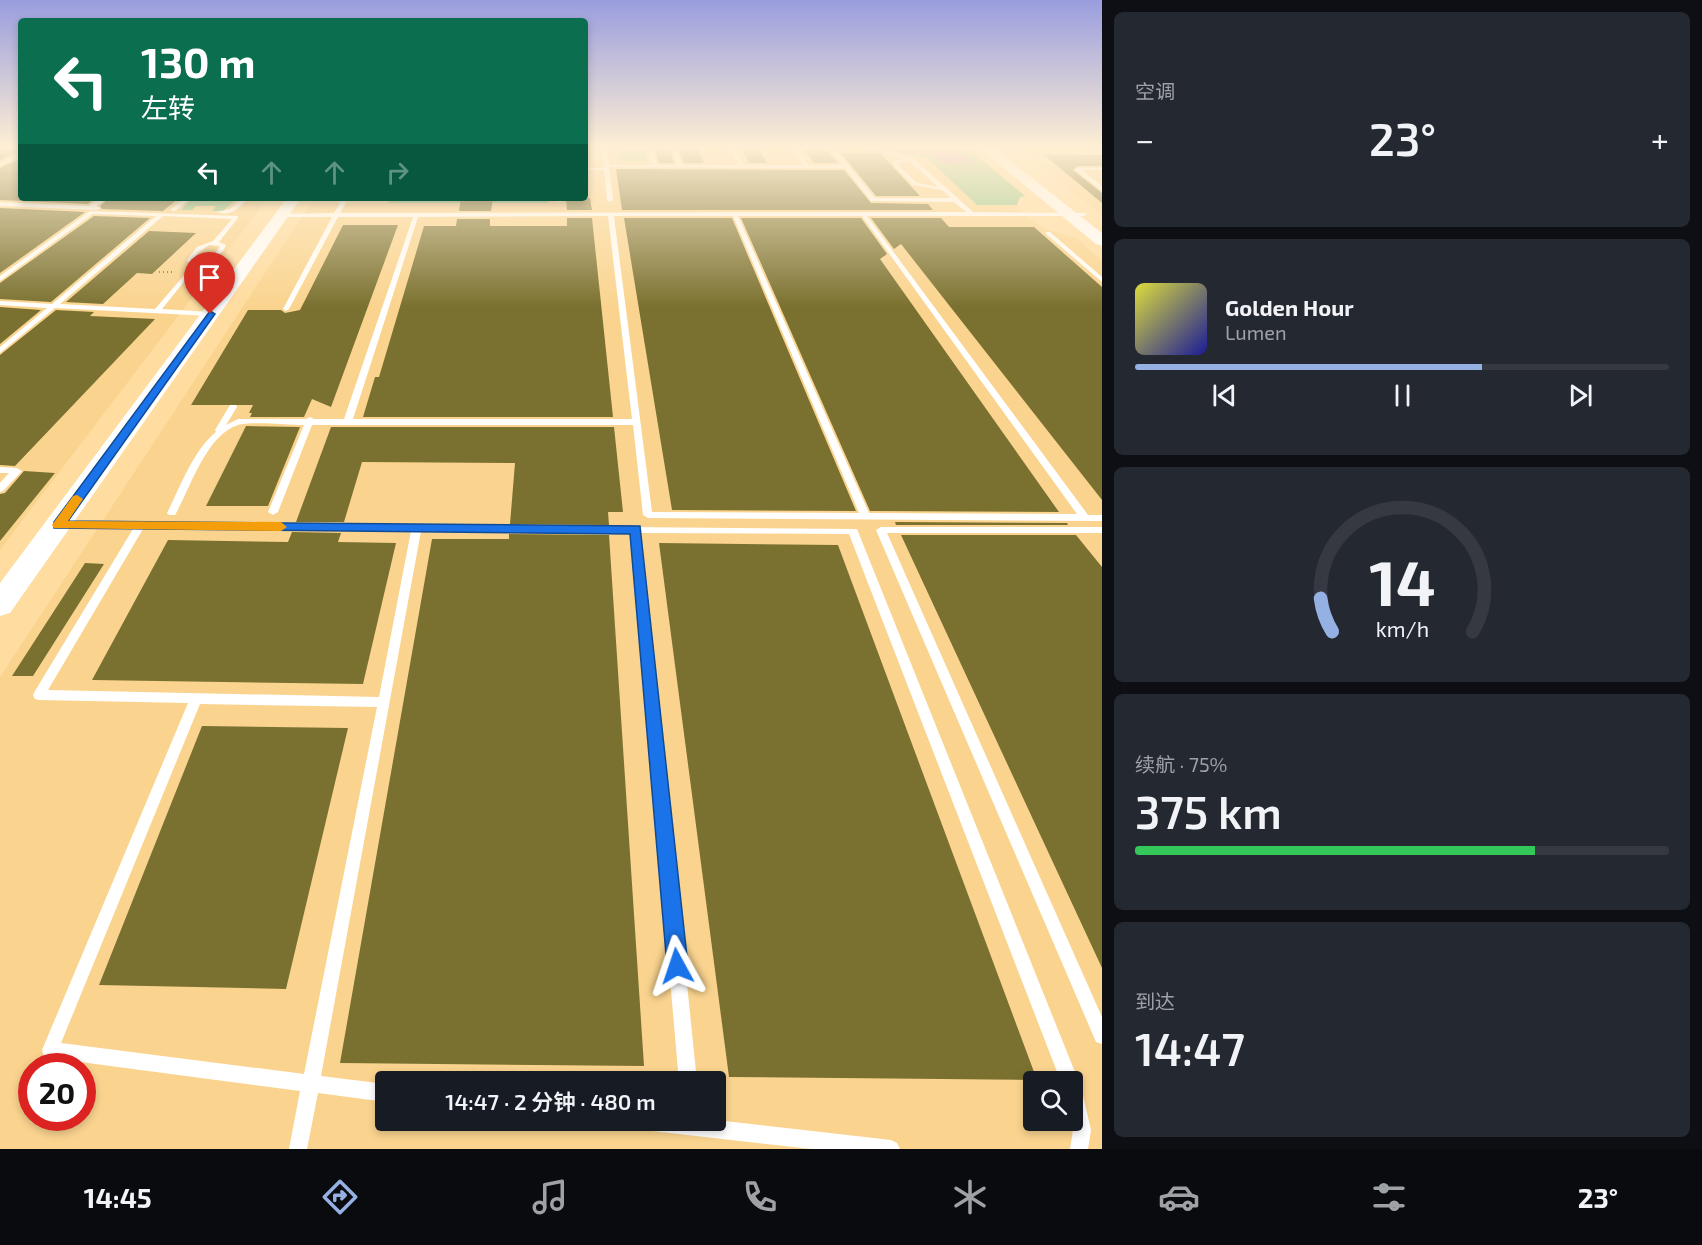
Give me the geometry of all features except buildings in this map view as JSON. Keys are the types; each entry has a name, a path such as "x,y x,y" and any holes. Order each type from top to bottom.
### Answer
{"main road":[{"path":"1050,200 1102,241"},
{"path":"1065,200 1102,228"},
{"path":"0,606 287,206"}],"lane":[{"path":"873,200 956,200 971,214"},
{"path":"91,207 100,201"},
{"path":"173,210 184,201"},
{"path":"0,204 228,212 241,201"},
{"path":"286,309 342,201"},
{"path":"287,206 336,215 1084,214"},
{"path":"0,279 92,212 236,217 215,243"},
{"path":"0,351 162,214"},
{"path":"863,214 1085,518 1101,528"},
{"path":"348,421 416,215"},
{"path":"611,215 648,516 1085,518"},
{"path":"735,215 866,517"},
{"path":"1048,233 1102,280"},
{"path":"215,243 223,245 218,255 211,261 197,265 191,264 192,256 202,246 215,243"},
{"path":"157,311 197,265"},
{"path":"0,303 210,314"},
{"path":"172,513 213,437 233,407"},
{"path":"213,437 227,426 249,420 636,423"},
{"path":"273,512 310,420"},
{"path":"0,470 17,471 0,489"},
{"path":"58,525 853,531 1067,1071"},
{"path":"140,526 39,695 383,702"},
{"path":"298,1149 417,528"},
{"path":"1101,528 881,530 1102,1036"},
{"path":"636,529 687,1071"},
{"path":"196,698 50,1050 375,1092"},
{"path":"726,1128 891,1149"},
{"path":"1079,1149 1082,1131"}],"shaded area":[{"path":"0,200 266,201 0,550"},
{"path":"588,200 1019,200 1016,209 1044,229 1076,238 1102,260 1102,1149 0,1149 0,677 311,203 548,203 548,201"},
{"path":"1082,200 1102,200 1102,215"}],"green space":[{"path":"971,200 1019,200 1017,205 977,205"},
{"path":"189,201 234,201 223,211 212,211 216,206 196,206 192,210 181,210"},
{"path":"389,201 548,201 548,203 388,203"}],"slow traffic":[{"path":"77,499 58,525 281,527"}],"route":[{"path":"210,314 58,525 636,529 677,966"}]}
